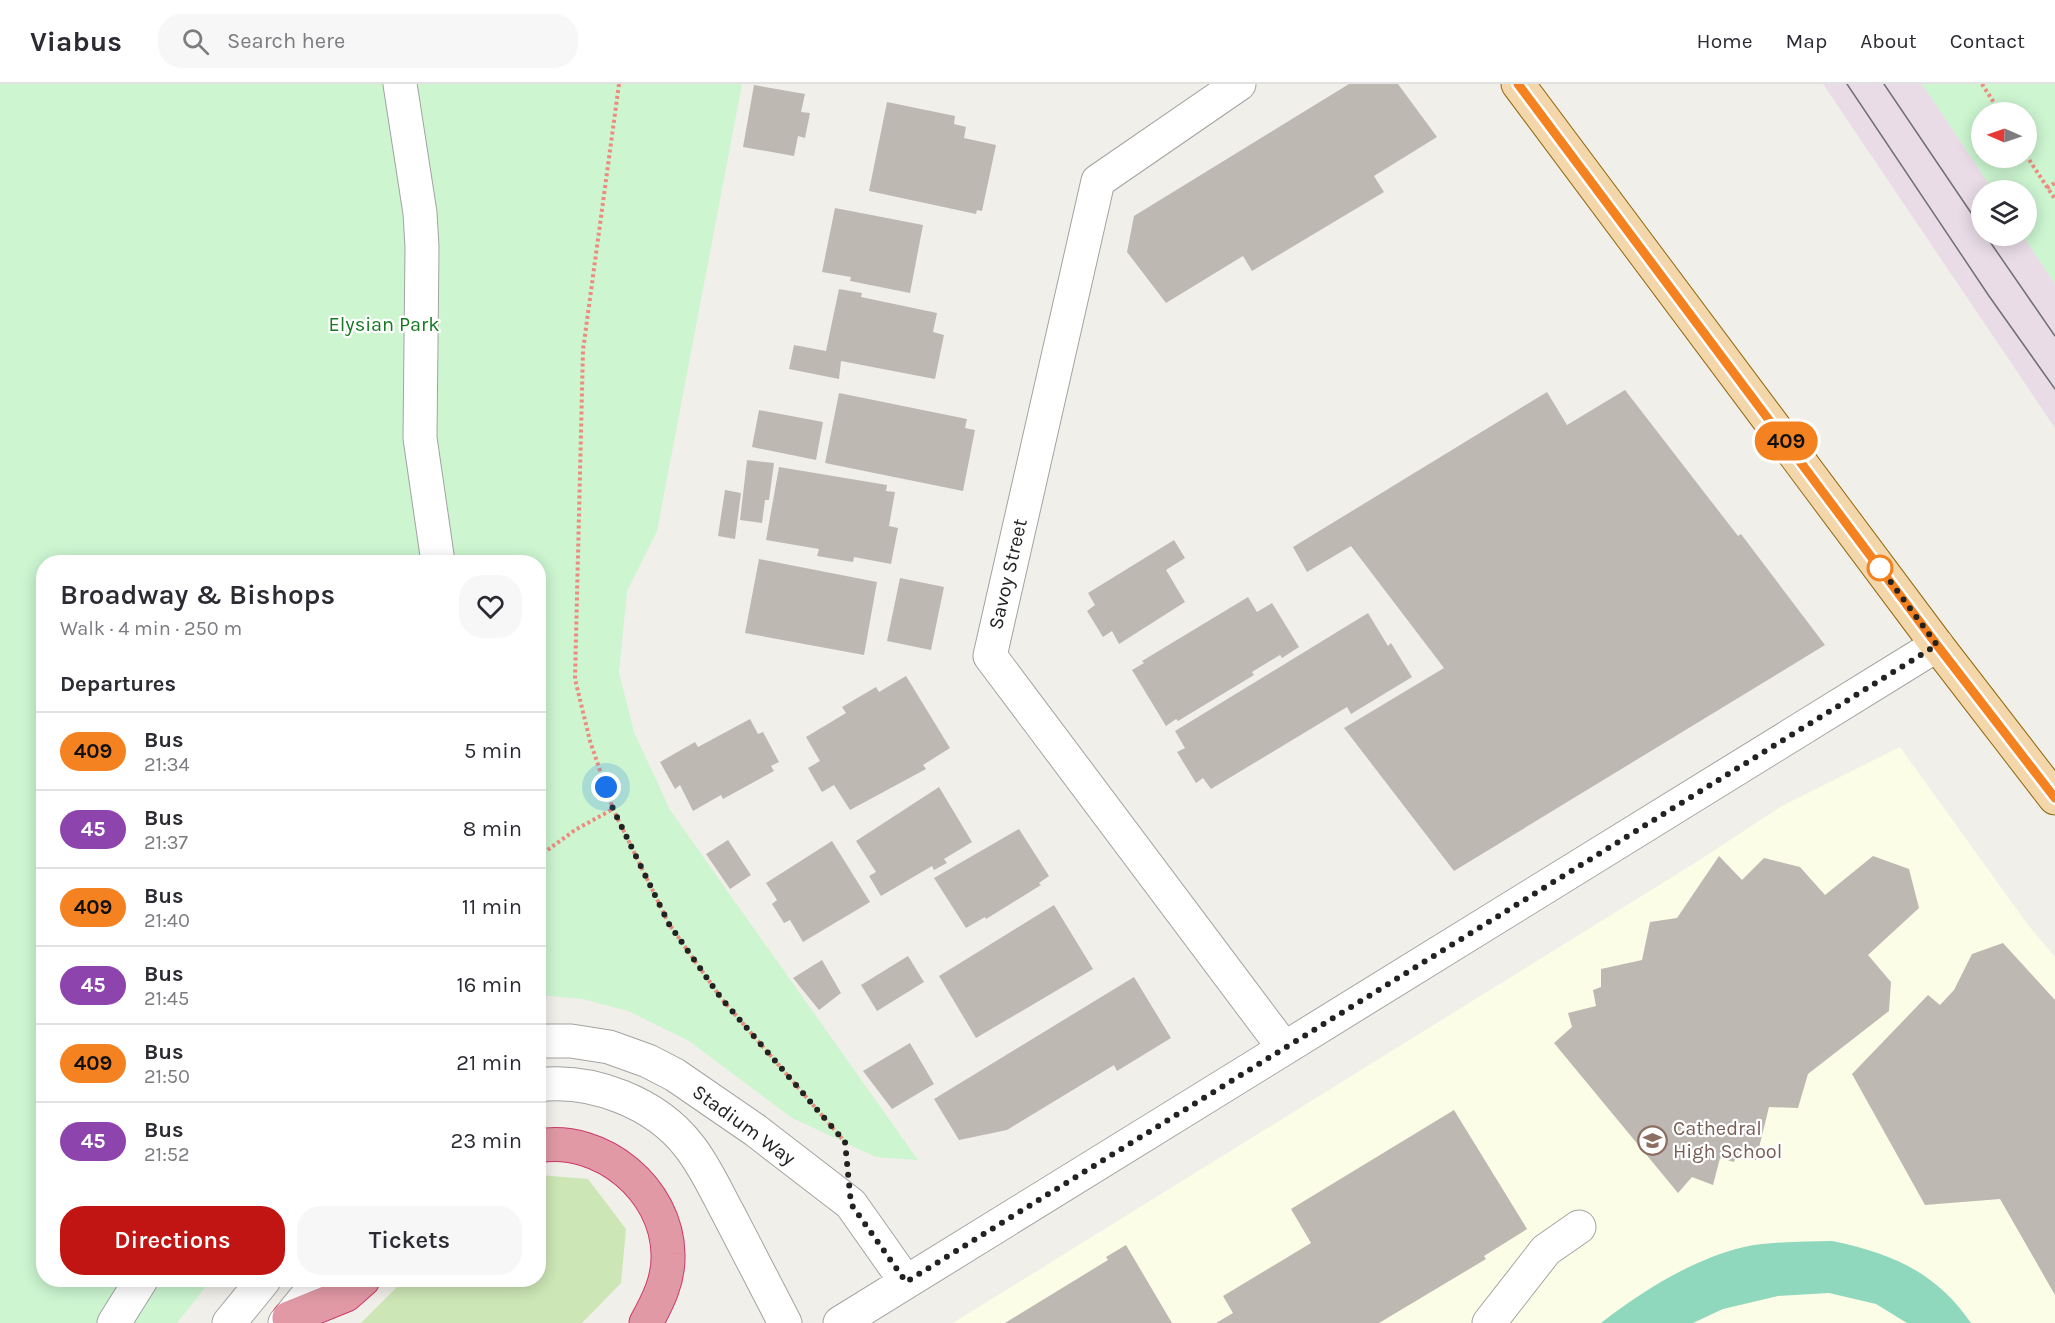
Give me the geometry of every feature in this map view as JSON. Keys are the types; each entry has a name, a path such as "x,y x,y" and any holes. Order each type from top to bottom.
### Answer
{"highway":[{"path":"546,1146 570,1147 594,1153 620,1165 647,1193 666,1233 668,1254 666,1280 658,1301 645,1323"},
{"path":"287,1321 346,1295 355,1287"}],"main road":[{"path":"1518,84 1937,645 2055,798"}],"street":[{"path":"400,84 420,213 422,247 420,438 437,555"},
{"name":"Savoy Street","path":"1239,84 1098,181 990,656 1284,1048"},
{"path":"840,1323 1937,645"},
{"name":"Stadium Way","path":"546,1041 571,1041 609,1047 666,1070 755,1130 851,1204 906,1282"},
{"path":"546,1086 589,1089 617,1096 643,1107 669,1124 690,1146 706,1172 785,1323"},
{"path":"1489,1323 1546,1250 1579,1227"},
{"path":"114,1323 137,1287"},
{"path":"229,1323 258,1287"},
{"path":"287,1321 314,1287"}],"path":[{"path":"619,84 583,350 575,679 590,741 613,809 675,933 721,998 845,1142 851,1204"},
{"path":"1982,84 1994,102"},
{"path":"2034,168 2055,199"},
{"path":"2047,188 2055,183"},
{"path":"546,850 575,830 613,809"}],"shaded area":[{"path":"1823,84 1922,84 1938,107 1971,157 1971,168 1978,168 1986,180 1971,180 1971,246 2030,246 2055,284 2055,428"},
{"name":"Cathedral High School","path":"1900,747 2028,925 2055,957 2055,1323 953,1323 1698,861 1782,806"}],"green space":[{"name":"Elysian Park","path":"0,84 742,84 657,531 627,591 619,673 634,732 670,810 918,1160 876,1157 792,1118 689,1041 628,1011 583,999 546,996 546,555 36,555 36,1287 205,1287 177,1323 0,1323"},
{"path":"1922,84 2055,84 2055,284 2030,246 2037,246 2037,180 1986,180 1978,168 2037,168 2037,102 1971,102 1971,157"},
{"path":"546,1176 588,1179 626,1229 621,1283 582,1323 361,1323 397,1287 546,1287"},
{"path":"1832,1241 1874,1252 1910,1267 1943,1290 1971,1323 1907,1323 1876,1304 1829,1293 1778,1296 1723,1309 1693,1323 1601,1323 1651,1288 1687,1268 1725,1252 1766,1244"}],"building":[{"path":"1349,84 1398,84 1437,137 1374,176 1384,192 1252,271 1243,256 1166,303 1127,252 1134,216"},
{"path":"754,85 805,94 801,112 810,113 805,138 798,136 794,156 743,147"},
{"path":"887,102 955,116 954,124 966,127 964,138 996,145 982,211 977,210 976,214 869,191"},
{"path":"835,208 923,225 910,293 850,281 851,277 822,272"},
{"path":"839,289 862,293 861,297 937,313 933,332 944,335 935,379 841,361 839,379 789,369 794,345 826,351"},
{"path":"1625,390 1738,536 1741,534 1825,645 1454,871 1344,728 1444,668 1351,546 1307,572 1293,547 1547,392 1567,425"},
{"path":"839,393 967,419 965,428 975,430 963,491 825,463"},
{"path":"759,410 823,422 816,460 752,447"},
{"path":"747,460 774,463 769,500 765,500 762,523 740,520"},
{"path":"779,467 887,485 886,491 895,492 889,526 898,528 891,564 854,557 853,562 817,556 819,549 766,540"},
{"path":"725,490 741,493 735,539 718,536"},
{"path":"1174,540 1185,558 1166,570 1185,602 1119,644 1112,631 1103,637 1087,611 1095,605 1088,593"},
{"path":"759,559 877,582 864,655 745,633"},
{"path":"900,578 944,587 931,650 887,641"},
{"path":"1248,597 1257,612 1272,603 1299,647 1282,658 1280,655 1252,672 1254,675 1166,726 1132,670 1144,663 1142,661"},
{"path":"1368,613 1388,646 1391,643 1412,677 1351,714 1347,707 1211,789 1203,778 1196,783 1177,752 1185,748 1175,731"},
{"path":"906,676 950,748 923,765 926,769 850,810 834,785 822,792 808,768 820,761 806,737 846,713 842,707 876,687 879,692"},
{"path":"750,719 758,734 763,732 779,762 771,766 774,771 723,799 721,795 693,811 680,785 675,789 660,762 695,742 698,747"},
{"path":"939,787 972,842 944,859 947,863 934,870 932,866 881,896 869,876 876,872 856,841"},
{"path":"1019,829 1049,876 1039,883 1041,885 986,919 985,917 966,928 934,878"},
{"path":"728,840 751,875 730,889 706,854"},
{"path":"832,841 870,902 803,942 790,920 784,923 772,904 777,900 766,883"},
{"path":"1719,856 1742,880 1764,858 1800,867 1825,895 1873,856 1909,869 1919,908 1868,955 1891,982 1889,1011 1808,1074 1798,1108 1769,1107 1756,1160 1737,1154 1734,1162 1720,1158 1713,1185 1692,1177 1678,1193 1554,1043 1572,1027 1568,1013 1596,1006 1593,990 1601,987 1601,969 1642,960 1650,922 1677,918"},
{"path":"1054,905 1093,969 976,1038 939,976"},
{"path":"2003,943 2055,1000 2055,1295 2000,1199 1925,1205 1852,1074 1928,995 1940,1005 1954,990 1972,954"},
{"path":"908,956 924,982 877,1011 861,985"},
{"path":"822,960 841,993 819,1010 793,978"},
{"path":"1134,977 1171,1038 1117,1071 1114,1065 1007,1130 959,1140 934,1099"},
{"path":"910,1043 934,1084 892,1109 863,1071"},
{"path":"1454,1110 1527,1229 1484,1256 1486,1259 1379,1323 1216,1323 1233,1313 1223,1296 1311,1243 1291,1209"},
{"path":"1126,1245 1172,1323 1005,1323 1108,1260 1106,1257"}],"tram line":[{"path":"1847,84 1989,296 2055,389"},
{"path":"1884,84 1971,213"},
{"path":"1993,246 2055,336"}],"bus line":[{"name":"409","path":"1518,84 1937,645 2055,798"}],"place":[{"name":"Cathedral High School","path":"1652,1140"}],"route":[{"path":"606,787 613,809 669,924 721,998 845,1142 851,1204 906,1282 1937,645 1876,562 1880,568"}]}
